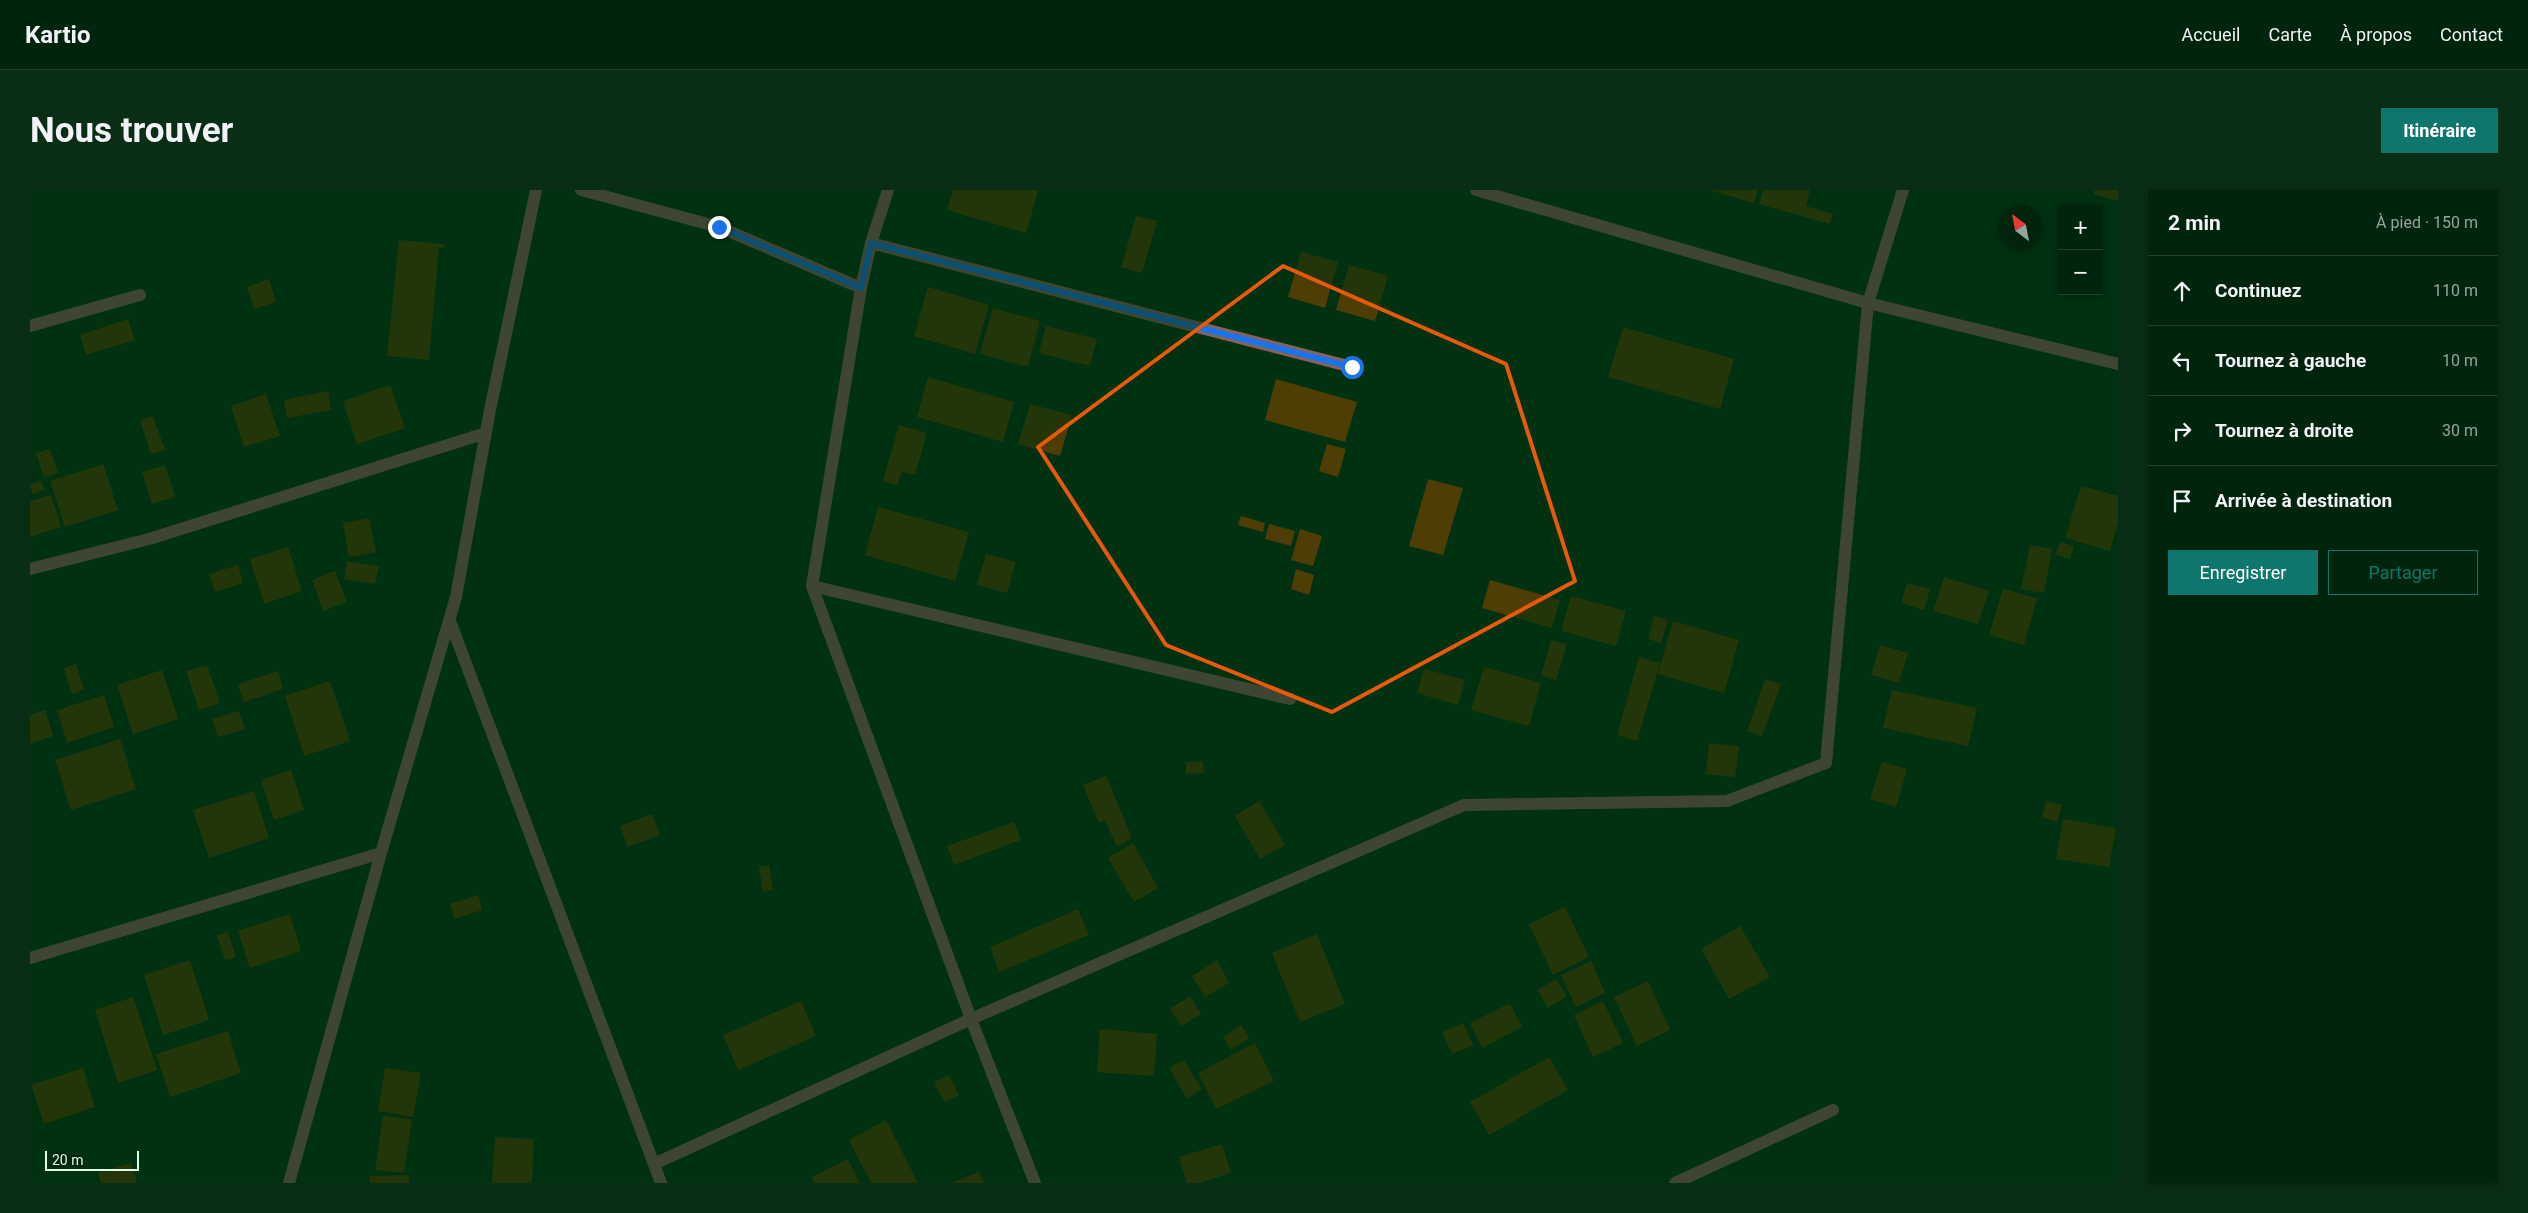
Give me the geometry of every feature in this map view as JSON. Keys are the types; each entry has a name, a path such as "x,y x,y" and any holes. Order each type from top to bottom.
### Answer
{"street":[{"path":"289,1183 381,853 450,621 536,190"},
{"path":"581,190 719,227 861,288"},
{"path":"888,190 871,243 861,288 812,586 971,1019 1035,1183"},
{"path":"1476,190 1868,303 2118,364"},
{"path":"654,1164 971,1019 1464,805 1728,801 1826,763 1868,303 1903,190"},
{"path":"871,243 1352,367"},
{"path":"30,326 140,295"},
{"path":"30,568 149,539 486,433"},
{"path":"812,586 1290,699"},
{"path":"450,621 661,1183"},
{"path":"30,958 381,853"},
{"path":"1675,1183 1833,1110"}],"highlighted area":[{"path":"1283,266 1506,364 1575,581 1332,712 1166,645 1038,447"}],"building":[{"path":"953,190 1038,191 1026,233 947,210"},
{"path":"1709,190 1758,190 1754,203"},
{"path":"1763,190 1810,190 1806,206 1833,214 1829,224 1759,204"},
{"path":"2095,190 2118,190 2118,201 2093,194"},
{"path":"1136,216 1157,221 1142,273 1121,267"},
{"path":"399,240 445,244 444,248 439,247 429,360 387,356"},
{"path":"1301,252 1338,262 1325,308 1288,297"},
{"path":"1349,265 1388,276 1375,321 1336,310"},
{"path":"269,279 276,302 254,309 247,287"},
{"path":"928,287 989,305 975,354 914,336"},
{"path":"993,308 1040,321 1028,367 980,354"},
{"path":"128,319 135,340 86,355 80,335"},
{"path":"1046,326 1097,339 1090,366 1039,353"},
{"path":"1623,327 1734,359 1720,409 1608,377"},
{"path":"928,377 1014,402 1003,442 917,417"},
{"path":"1276,379 1357,402 1345,442 1265,420"},
{"path":"390,385 405,428 357,444 343,401"},
{"path":"328,391 331,410 287,418 284,400"},
{"path":"266,394 280,436 244,447 231,406"},
{"path":"1030,404 1072,415 1060,456 1018,444"},
{"path":"153,416 165,450 151,454 140,420"},
{"path":"899,425 927,433 915,475 902,472 897,485 883,481"},
{"path":"1327,444 1346,449 1338,477 1319,471"},
{"path":"50,449 58,473 44,477 36,453"},
{"path":"103,464 118,510 65,527 50,481"},
{"path":"165,465 175,497 152,504 142,472"},
{"path":"1428,479 1463,488 1443,555 1409,546"},
{"path":"41,481 45,490 32,494 30,484"},
{"path":"2081,486 2118,496 2118,522 2110,551 2065,538"},
{"path":"51,495 61,527 30,537 30,501"},
{"path":"878,507 969,532 955,581 865,555"},
{"path":"1241,516 1265,523 1263,532 1238,525"},
{"path":"369,518 376,552 349,557 343,523"},
{"path":"1269,524 1295,531 1291,546 1265,539"},
{"path":"1300,529 1322,536 1313,566 1291,560"},
{"path":"2060,542 2074,546 2070,559 2056,555"},
{"path":"2030,545 2052,549 2044,593 2021,589"},
{"path":"288,547 302,591 264,604 250,559"},
{"path":"986,554 1016,562 1007,593 977,585"},
{"path":"347,561 379,566 375,584 344,579"},
{"path":"238,565 243,583 215,592 209,574"},
{"path":"1296,569 1314,575 1309,595 1291,589"},
{"path":"335,571 347,602 323,611 312,580"},
{"path":"1944,577 1989,591 1978,624 1933,611"},
{"path":"1490,580 1560,600 1552,628 1482,608"},
{"path":"1907,583 1930,589 1924,610 1901,603"},
{"path":"2003,589 2037,598 2024,645 1989,635"},
{"path":"1571,596 1626,611 1616,646 1561,631"},
{"path":"1654,616 1668,620 1661,643 1648,639"},
{"path":"1673,621 1739,640 1724,693 1658,674"},
{"path":"1551,640 1567,644 1556,680 1541,676"},
{"path":"1880,645 1908,653 1899,683 1871,675"},
{"path":"1639,657 1660,663 1637,741 1617,735"},
{"path":"76,664 84,690 72,694 64,668"},
{"path":"207,665 220,703 199,710 186,671"},
{"path":"1484,667 1541,683 1529,726 1471,710"},
{"path":"1424,669 1465,680 1458,705 1417,693"},
{"path":"162,670 178,719 133,734 117,685"},
{"path":"278,671 283,689 244,702 238,684"},
{"path":"1765,679 1781,684 1762,736 1747,731"},
{"path":"330,681 350,741 304,756 285,696"},
{"path":"1892,690 1977,708 1968,746 1883,728"},
{"path":"104,695 114,727 67,743 57,710"},
{"path":"45,710 53,736 30,744 30,715"},
{"path":"239,711 245,729 218,737 212,719"},
{"path":"120,739 136,789 71,810 55,760"},
{"path":"1709,743 1739,746 1735,777 1706,774"},
{"path":"1203,761 1204,773 1186,774 1186,762"},
{"path":"1882,762 1907,769 1896,807 1870,799"},
{"path":"291,770 304,810 274,820 261,780"},
{"path":"1106,776 1132,838 1117,847 1105,820 1099,823 1083,785"},
{"path":"254,791 269,838 209,858 193,810"},
{"path":"1259,801 1285,845 1260,859 1235,816"},
{"path":"2046,801 2062,805 2057,822 2042,817"},
{"path":"652,814 660,835 628,847 620,826"},
{"path":"2063,819 2116,828 2109,867 2056,859"},
{"path":"1014,822 1021,840 954,865 947,846"},
{"path":"1133,843 1158,888 1134,902 1108,858"},
{"path":"769,865 773,890 763,892 759,867"},
{"path":"478,895 482,910 454,919 450,904"},
{"path":"1565,907 1589,957 1553,975 1529,924"},
{"path":"1078,909 1089,935 999,972 990,947"},
{"path":"290,914 301,951 250,968 238,931"},
{"path":"1740,926 1770,977 1729,999 1701,949"},
{"path":"228,932 236,957 225,960 217,935"},
{"path":"1317,934 1345,1004 1300,1022 1272,953"},
{"path":"190,960 209,1020 163,1035 144,975"},
{"path":"1217,960 1229,983 1205,997 1192,976"},
{"path":"1591,961 1605,993 1576,1007 1561,975"},
{"path":"1556,979 1567,996 1548,1008 1537,990"},
{"path":"1648,981 1670,1030 1637,1046 1614,997"},
{"path":"1190,996 1201,1014 1181,1026 1170,1009"},
{"path":"133,997 157,1070 118,1083 95,1010"},
{"path":"801,1001 816,1036 738,1070 723,1035"},
{"path":"1603,1001 1623,1043 1593,1057 1574,1015"},
{"path":"1510,1003 1522,1027 1482,1048 1470,1023"},
{"path":"1463,1023 1473,1045 1452,1054 1442,1032"},
{"path":"1241,1025 1249,1038 1231,1050 1223,1037"},
{"path":"1100,1029 1157,1034 1154,1076 1097,1072"},
{"path":"228,1031 241,1073 170,1097 156,1054"},
{"path":"1255,1043 1274,1081 1216,1109 1198,1073"},
{"path":"1549,1057 1568,1090 1489,1135 1470,1102"},
{"path":"1184,1060 1202,1089 1187,1099 1169,1068"},
{"path":"83,1068 95,1107 44,1124 31,1085"},
{"path":"385,1068 421,1073 413,1117 378,1111"},
{"path":"949,1075 959,1095 944,1102 934,1082"},
{"path":"383,1116 412,1119 404,1173 375,1170"},
{"path":"886,1120 918,1183 871,1183 849,1140"},
{"path":"495,1137 534,1139 532,1183 492,1183"},
{"path":"1222,1144 1231,1173 1199,1183 1187,1183 1179,1157"},
{"path":"848,1159 860,1183 814,1183 812,1177"},
{"path":"131,1163 137,1183 101,1183 98,1173"},
{"path":"979,1172 984,1183 951,1183"},
{"path":"409,1175 409,1183 370,1183 370,1176"}],"route":[{"path":"719,227 861,288 871,243 1352,367"}]}
